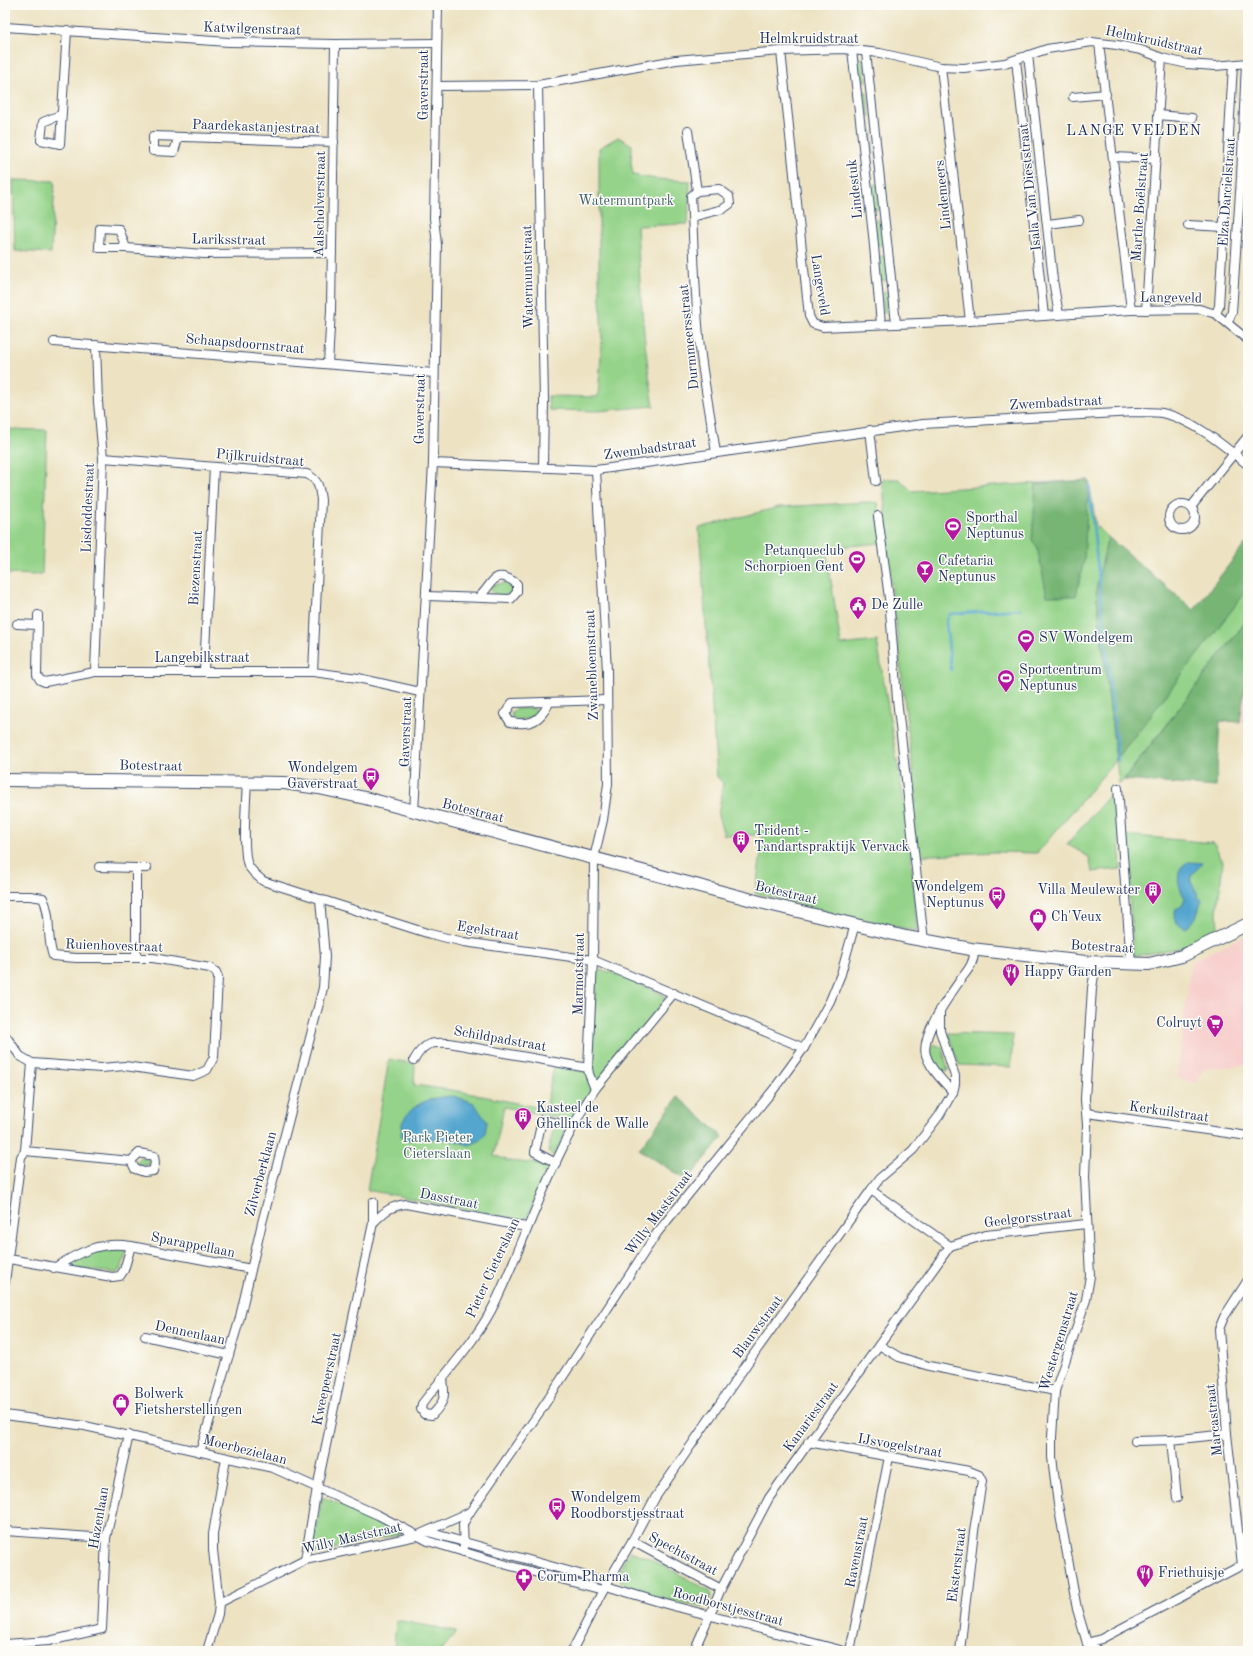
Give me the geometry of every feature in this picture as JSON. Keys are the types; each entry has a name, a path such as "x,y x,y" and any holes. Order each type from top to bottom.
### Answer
{"street":[{"name":"Gaverstraat","path":"414,812 419,744 420,666 424,640 427,596 433,463 437,245 434,218 438,5"},
{"name":"Katwilgenstraat","path":"5,27 229,42 335,44 437,43"},
{"path":"60,115 66,30"},
{"path":"1099,43 1114,157 1131,310"},
{"name":"Helmkruidstraat","path":"437,86 538,85 676,60 781,51 852,50 880,53 941,67 964,68 1016,60 1028,55 1069,44 1099,43 1141,50 1162,58 1187,64 1215,66 1247,63"},
{"name":"Aalscholverstraat","path":"328,364 332,253 335,44"},
{"name":"Lindestuk","path":"852,50 873,235 881,324"},
{"name":"Langeveld","path":"781,51 810,321 813,324 823,327 970,321 1131,310 1199,309 1216,314 1228,322 1248,340"},
{"name":"Lindestuk","path":"866,52 896,323"},
{"name":"Isala Van Dieststraat","path":"1028,55 1054,280 1060,315"},
{"name":"Marthe Boëlstraat","path":"1146,310 1162,58"},
{"name":"Isala Van Dieststraat","path":"1016,60 1044,316"},
{"name":"Elza Darcielstraat","path":"1228,322 1232,312 1247,63"},
{"name":"Elza Darcielstraat","path":"1216,314 1219,306 1233,65"},
{"name":"Lindemeers","path":"941,67 970,321"},
{"name":"Watermuntstraat","path":"538,85 544,393 543,468"},
{"path":"1073,97 1106,94"},
{"path":"1158,116 1192,118"},
{"path":"688,131 697,191 719,189 729,196 730,204 723,209 692,217"},
{"name":"Paardekastanjestraat","path":"178,138 334,142"},
{"path":"1114,157 1156,158"},
{"path":"1228,165 1241,177"},
{"name":"Durmmeersstraat","path":"697,191 691,196 700,348 716,453"},
{"path":"1048,224 1080,220"},
{"path":"1188,224 1224,227"},
{"name":"Lariksstraat","path":"126,248 204,254 332,253"},
{"name":"Schaapsdoornstraat","path":"54,342 434,373"},
{"name":"Lisdoddestraat","path":"95,672 103,458 98,402 96,345"},
{"name":"Zwembadstraat","path":"433,463 596,470 870,430 923,424 1134,412 1161,413 1179,419 1195,427 1248,465"},
{"path":"870,430 876,481"},
{"path":"1191,507 1248,436"},
{"name":"Pijlkruidstraat","path":"103,458 307,474 316,479 321,500 313,672"},
{"name":"Biezenstraat","path":"204,670 214,467"},
{"name":"Zwanebloemstraat","path":"594,858 603,820 608,784 607,700 596,470"},
{"path":"878,516 889,598 897,699 924,941"},
{"path":"427,596 479,597"},
{"name":"Langebilkstraat","path":"38,616 37,675 40,680 45,682 95,672 204,670 313,672 358,678 420,692"},
{"path":"16,624 37,625"},
{"path":"549,703 543,714 534,722 521,724 510,722 506,714 512,703 607,700"},
{"name":"Botestraat","path":"5,780 284,783 319,788 760,902 924,941 974,950 1096,963 1149,964 1182,956 1248,924"},
{"name":"Egelstraat","path":"247,783 245,836 248,863 254,874 263,881 430,934 464,942 593,960 804,1048"},
{"path":"1118,788 1131,964"},
{"name":"Marmotstraat","path":"594,858 593,960 588,1068 595,1089"},
{"path":"99,867 147,868"},
{"path":"136,868 136,958"},
{"name":"Ruienhovestraat","path":"5,896 43,898 47,906 49,945 53,956 76,958 153,958 210,968 216,972 218,982 214,1057 207,1070 193,1076 125,1066 101,1068 32,1063"},
{"name":"Zilverberklaan","path":"200,1452 240,1321 251,1269 322,988 325,957 320,899"},
{"name":"Willy Maststraat","path":"464,1552 463,1524 470,1512 542,1410 657,1233 774,1089 804,1048 830,1001 841,974 855,924"},
{"path":"953,1092 932,1066 925,1052 926,1043 940,1010 971,966 974,950"},
{"name":"Westergemstraat","path":"1084,1647 1058,1504 1052,1457 1055,1391 1086,1300 1090,1276 1086,1224 1085,1177 1087,1114 1085,1098 1092,988 1096,963"},
{"name":"Pieter Cieterslaan","path":"443,1378 476,1334 494,1304 526,1227 573,1126 595,1089 674,993"},
{"name":"Blauwstraat","path":"572,1651 605,1586 632,1541 655,1498 751,1358 871,1190 880,1178 913,1150 939,1116 953,1092 955,1076 940,1031 940,1010"},
{"path":"5,1035 20,1056 32,1063 26,1151 21,1158 5,1282"},
{"name":"Schildpadstraat","path":"414,1060 421,1048 434,1042 449,1043 588,1068"},
{"name":"Kerkuilstraat","path":"1087,1114 1248,1136"},
{"path":"556,1163 535,1152 542,1120 573,1126"},
{"path":"26,1151 131,1161"},
{"path":"871,1190 950,1246"},
{"name":"Kweepeerstraat","path":"305,1560 317,1488 373,1223 373,1202"},
{"name":"Dasstraat","path":"373,1223 386,1209 396,1205 406,1204 526,1227"},
{"name":"Geelgorsstraat","path":"950,1246 986,1235 1086,1224"},
{"name":"Sparappellaan","path":"54,1268 76,1254 92,1247 113,1244 131,1246 251,1269"},
{"name":"Sparappellaan","path":"9,1259 112,1277 120,1276 124,1270 131,1246"},
{"name":"Kanariestraat","path":"694,1651 711,1615 721,1589 769,1498 950,1246"},
{"name":"Marcastraat","path":"1245,1564 1227,1434 1219,1329 1224,1317 1248,1280"},
{"name":"Dennenlaan","path":"145,1336 230,1355"},
{"path":"879,1345 899,1357 929,1366 1055,1391"},
{"name":"Moerbezielaan","path":"5,1415 85,1426 273,1468 301,1479 317,1488 392,1522 416,1536 464,1552"},
{"path":"1135,1441 1171,1440 1227,1434"},
{"name":"Hazenlaan","path":"5,1644 49,1641 102,1629 106,1538 129,1436"},
{"path":"1171,1440 1177,1498"},
{"name":"IJsvogelstraat","path":"808,1442 969,1471 979,1475 982,1481"},
{"name":"Ravenstraat","path":"850,1651 889,1457"},
{"path":"206,1651 218,1614 219,1603 214,1562 213,1534 226,1458"},
{"name":"Eksterstraat","path":"960,1651 974,1531 982,1481"},
{"name":"Willy Maststraat","path":"219,1603 305,1560 416,1536 428,1532 470,1512"},
{"path":"5,1531 106,1538"},
{"name":"Roodborstjesstraat","path":"428,1532 605,1586 711,1615 822,1648 844,1651"},
{"name":"Spechtstraat","path":"632,1541 721,1589"},
{"name":"Roodborstjesstraat","path":"464,1552 507,1565 605,1586"},
{"path":"1084,1647 1245,1564"},
{"path":"1084,1647 1099,1651"}],"shaded area":[{"path":"1248,663 1248,723 1240,722"},
{"path":"1248,934 1248,1065 1203,1069 1197,1083 1177,1078 1191,962"}],"green space":[{"path":"858,58 863,58 866,81 859,81"},
{"path":"860,92 867,92 870,116 863,116"},
{"path":"872,130 874,154 867,155 864,131"},
{"name":"Watermuntpark","path":"618,137 632,145 631,163 633,175 656,179 690,181 688,224 637,226 645,338 654,406 599,411 549,410 548,396 598,397 602,340 599,276 599,148"},
{"path":"13,180 55,181 51,253 15,251"},
{"path":"877,184 880,209 873,210 870,185"},
{"path":"874,220 882,220 884,245 877,245"},
{"path":"885,256 888,280 881,281 878,257"},
{"path":"889,291 892,311 888,314 884,311 882,292"},
{"path":"5,429 47,430 42,575 5,574"},
{"path":"882,479 899,479 912,491 1089,480 1096,526 1108,537 1096,590 1116,759 1248,589 1248,619 1121,783 1119,784 1116,760 1037,853 997,852 911,856 917,931 840,915 755,893 761,855 762,835 724,835 718,816 723,783 717,777 699,528 779,507 868,502 878,503 882,543 826,548 841,645 877,641 904,803 916,802 885,530 887,523"},
{"path":"1089,480 1084,560 1076,596 1047,596 1037,547 1032,540 1036,484"},
{"path":"1108,537 1194,610 1245,544 1248,547 1248,589 1116,760 1096,590"},
{"path":"508,582 513,589 510,596 491,592 490,589 493,585"},
{"path":"1248,619 1248,663 1240,722 1220,721 1216,787 1124,780"},
{"path":"533,708 537,711 535,718 515,720 512,718 511,713 515,709"},
{"path":"1116,788 1121,869 1092,872 1089,857 1067,844"},
{"path":"1124,835 1214,843 1223,862 1217,912 1218,930 1180,948 1134,956"},
{"name":"Park Pieter Cieterslaan","path":"601,970 613,973 662,994 665,999 574,1118 566,1119 504,1107 494,1155 509,1161 539,1164 547,1168 527,1218 520,1220 367,1190 389,1059 415,1064 414,1085 458,1091 545,1109 554,1066 590,1072 596,974"},
{"path":"948,1033 1013,1035 1011,1067 959,1065"},
{"path":"933,1044 942,1047 948,1070 945,1072 936,1066 932,1060 929,1050"},
{"path":"678,1097 723,1137 687,1181 639,1149"},
{"path":"558,1126 568,1129 553,1156 548,1152 553,1131"},
{"path":"140,1158 148,1159 150,1161 149,1165 138,1165 137,1162"},
{"path":"122,1248 126,1253 121,1270 116,1273 70,1268 70,1262 82,1256 101,1250"},
{"path":"322,1497 366,1514 403,1533 312,1554"},
{"path":"630,1551 649,1558 710,1591 711,1596 709,1606 677,1603 639,1591 621,1582 620,1574 623,1562"},
{"path":"396,1620 456,1631 442,1651 394,1651"}],"water":[{"path":"1189,862 1202,863 1192,874 1191,880 1198,896 1202,900 1196,918 1186,928 1177,923 1174,918 1176,909 1182,906 1185,898 1180,889 1178,878 1179,873 1181,868"},
{"path":"454,1096 474,1103 487,1122 485,1134 479,1141 469,1145 451,1140 422,1138 405,1140 401,1136 402,1122 413,1109 425,1101"}],"waterway":[{"path":"1089,486 1118,761"},
{"path":"951,670 946,622 950,614 1020,609"}],"place":[{"name":"Sporthal Neptunus","path":"953,541"},
{"name":"Petanqueclub Schorpioen Gent","path":"857,574"},
{"name":"Cafetaria Neptunus","path":"925,584"},
{"name":"De Zulle","path":"858,620"},
{"name":"SV Wondelgem","path":"1026,653"},
{"name":"Sportcentrum Neptunus","path":"1006,693"},
{"name":"Wondelgem Gaverstraat","path":"371,791"},
{"name":"Trident - Tandartspraktijk Vervack","path":"741,854"},
{"name":"Villa Meulewater","path":"1153,905"},
{"name":"Wondelgem Neptunus","path":"997,910"},
{"name":"Ch'Veux","path":"1038,932"},
{"name":"Happy Garden","path":"1011,987"},
{"name":"Colruyt","path":"1215,1038"},
{"name":"Kasteel de Ghellinck de Walle","path":"523,1131"},
{"name":"Bolwerk Fietsherstellingen","path":"121,1417"},
{"name":"Wondelgem Roodborstjesstraat","path":"557,1521"},
{"name":"Friethuisje","path":"1145,1588"},
{"name":"Corum Pharma","path":"524,1592"}],"district":[{"name":"LANGE VELDEN","path":"1134,131"}]}
